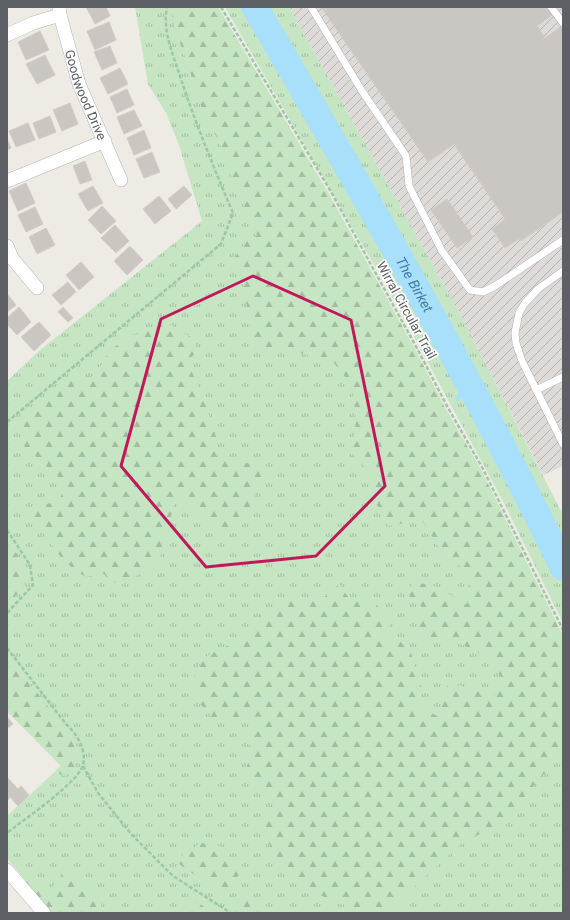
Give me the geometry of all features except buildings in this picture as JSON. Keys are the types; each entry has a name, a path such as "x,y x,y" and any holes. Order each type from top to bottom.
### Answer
{"street":[{"path":"7,34 60,11"},
{"name":"Goodwood Drive","path":"60,11 79,84 121,180"},
{"path":"7,181 105,142"},
{"path":"7,246 12,258 38,288"},
{"path":"7,870 44,913"}],"lane":[{"path":"311,7 362,91 406,156 409,186 442,251 470,290 483,292 495,286 563,240"},
{"path":"551,7 563,23"},
{"path":"563,271 532,294 519,314 516,323 516,338 519,352 563,444"},
{"path":"536,390 563,377"}],"path":[{"path":"7,422 221,244 224,238 233,213 190,106 168,41 167,7"},
{"name":"Wirral Circular Trail","path":"221,7 330,190 419,352 448,408 482,467 563,630"},
{"path":"7,530 30,565 33,585 7,613"},
{"path":"7,648 66,724 76,733 82,750 83,766 103,799 132,835 173,876 231,913"},
{"path":"7,833 71,782 83,766"}],"highlighted area":[{"path":"253,276 351,320 385,486 316,556 206,567 121,466 161,319"}],"shaded area":[{"path":"289,7 563,7 563,466 543,475 460,314"}],"green space":[{"path":"135,7 218,7 327,191 417,353 446,410 480,468 563,636 563,913 52,913 7,858 7,816 61,766 7,711 7,381 40,350 202,221 179,145 166,113 148,84"},
{"path":"175,7 218,7 327,191 417,353 446,410 480,468 563,636 563,751 492,836 480,834 462,843 386,913 372,912 356,908 322,896 292,879 278,869 268,859 271,851 264,815 278,798 248,770 248,750 259,716 230,719 213,718 196,699 192,682 203,658 239,640 262,614 286,596 321,600 339,584 351,601 377,605 390,623 385,640 395,636 411,653 421,685 419,708 440,717 442,697 449,683 496,695 501,677 489,658 451,639 425,642 417,629 423,608 407,594 412,583 431,584 467,604 470,573 444,556 422,520 388,526 375,501 374,477 352,454 356,419 352,386 334,363 297,352 275,350 252,343 244,287 234,259 246,241 258,235 232,181 226,156 196,96 189,66 177,36 172,16"},
{"path":"225,7 289,7 460,314 563,515 563,623 504,503 388,289"},
{"path":"167,323 194,339 196,351 188,363 204,400 216,437 216,455 235,462 261,464 261,481 245,523 227,533 210,528 186,498 175,501 164,545 155,566 140,575 112,583 103,573 86,577 61,557 33,518 41,505 57,502 68,486 22,444 23,416 48,398 66,379 95,377 109,351 126,338"},
{"path":"7,543 20,558 26,584 7,605"},
{"path":"7,655 60,722 79,750 75,767 66,776 61,775 56,770 61,766 7,711"},
{"path":"201,843 220,846 239,875 227,889 207,884 178,863 184,853"},
{"path":"63,868 101,899 101,913 52,913 24,880 30,879 47,892 60,880"},
{"path":"240,896 252,898 267,913 229,913 234,908 233,902"},
{"path":"199,903 212,913 180,913 190,905"}],"waterway":[{"name":"The Birket","path":"255,7 375,214 453,354 491,424 563,567"},
{"path":"458,399 467,380"}]}
